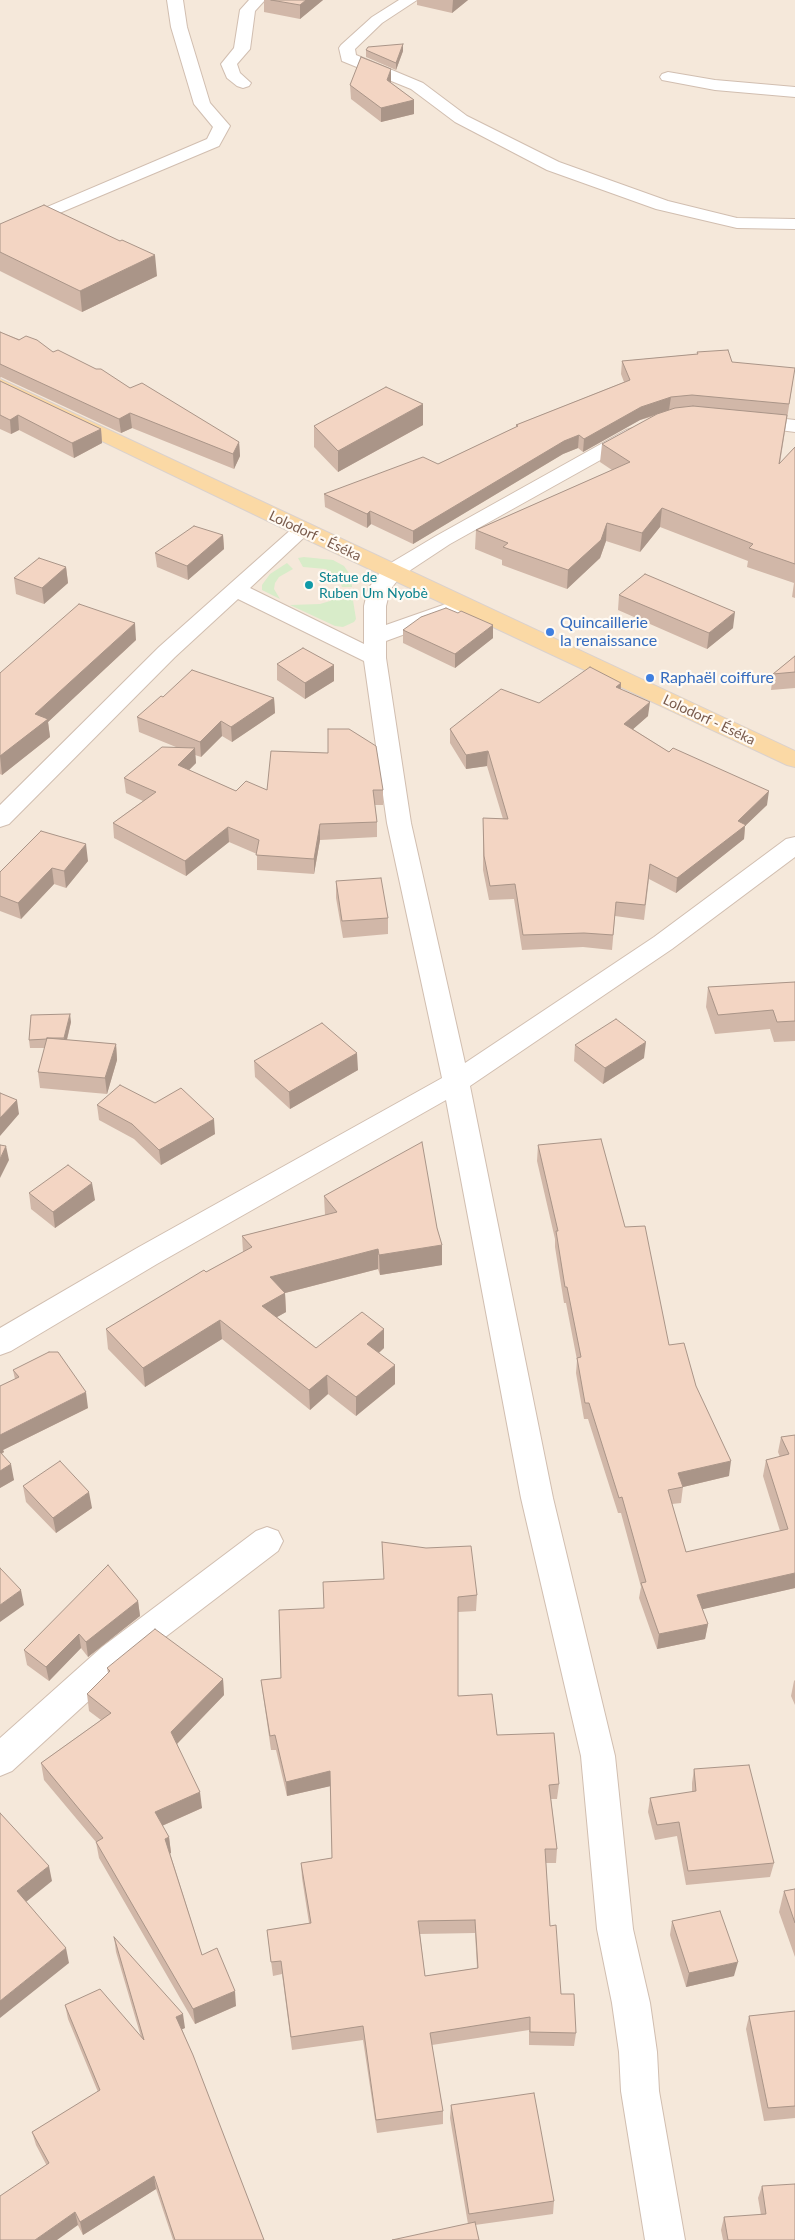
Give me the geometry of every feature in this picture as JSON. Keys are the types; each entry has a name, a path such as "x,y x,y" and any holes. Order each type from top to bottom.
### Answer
{"main road":[{"name":"Lolodorf - Éséka","path":"0,384 302,530 795,760"}],"street":[{"path":"0,234 213,142 222,126 202,104 178,27 175,0"},
{"path":"243,83 234,75 229,64 242,49 248,10 257,0"},
{"path":"409,0 377,20 347,48 348,58 416,86 461,119 553,166 671,207 737,223 795,224"},
{"path":"668,77 714,85 795,92"},
{"path":"727,418 795,426"},
{"path":"648,426 443,540 392,572 379,589 375,606 375,647 399,823 456,1082 537,1498 598,1756 615,1929 631,2003 638,2052 640,2091 665,2240"},
{"path":"0,819 167,652 302,530"},
{"path":"236,590 375,647 463,605"},
{"path":"0,1343 190,1232 456,1082 663,943 795,845"},
{"path":"0,1760 114,1657 267,1541"}],"shaded area":[{"path":"0,0 795,0 795,2240 0,2240"}],"green space":[{"path":"298,558 333,560 344,566 351,576 352,587 342,587 339,578 326,569 303,567"},
{"path":"287,563 293,569 279,577 275,583 274,589 280,599 262,590 262,585 270,574"},
{"path":"340,592 352,594 356,619 354,622 343,627 335,626 290,605 320,604 330,601"}],"building":[{"path":"271,0 306,0 300,5"},
{"path":"403,44 396,63 366,50 368,47"},
{"path":"361,57 391,69 387,80 414,100 381,108 350,85"},
{"path":"44,205 120,241 122,240 155,255 80,291 0,252 0,224"},
{"path":"0,332 19,340 26,336 37,340 53,352 58,350 96,369 101,369 130,388 142,383 239,442 233,454 130,413 119,419 0,364"},
{"path":"728,350 732,362 795,368 789,404 692,395 671,397 641,407 584,439 579,435 564,441 413,531 370,511 367,514 324,494 423,457 438,464 518,426 516,425 630,380 622,361"},
{"path":"0,381 101,429 72,443 18,415 10,420 0,415"},
{"path":"386,387 423,404 338,451 314,426"},
{"path":"693,406 787,415 779,464 795,447 795,564 749,548 753,544 662,508 642,533 607,523 601,540 568,570 503,547 508,543 476,530 630,462 602,444 657,414 675,408"},
{"path":"194,526 223,535 187,566 155,553"},
{"path":"39,558 66,567 42,588 14,578"},
{"path":"645,574 735,612 709,633 619,595"},
{"path":"79,604 135,623 35,714 48,719 0,756 0,673"},
{"path":"446,608 458,613 461,611 493,625 455,654 403,630 421,617"},
{"path":"303,648 334,665 305,683 277,664"},
{"path":"795,656 795,672 773,674"},
{"path":"590,667 621,683 616,687 650,702 624,724 669,752 673,748 769,791 738,821 746,825 677,878 650,864 645,905 616,902 613,935 584,933 523,935 515,884 490,886 484,856 483,818 508,819 488,751 466,755 450,729 501,689 539,703"},
{"path":"192,670 274,698 231,727 221,721 200,742 137,717 161,696 163,697"},
{"path":"328,729 349,729 376,746 383,790 373,790 377,822 320,824 314,859 256,855 259,840 228,827 185,861 113,823 156,792 124,778 162,747 195,748 178,765 236,791 246,781 267,790 271,751 328,753"},
{"path":"41,831 86,844 64,871 52,868 18,903 0,896 0,872"},
{"path":"381,878 388,918 342,921 336,881"},
{"path":"795,982 795,1021 777,1022 773,1010 718,1015 708,987"},
{"path":"70,1014 64,1038 29,1040 31,1015"},
{"path":"616,1019 646,1042 605,1068 575,1045"},
{"path":"322,1023 357,1053 289,1092 254,1061"},
{"path":"47,1038 116,1044 105,1078 38,1072"},
{"path":"120,1085 155,1103 181,1088 214,1119 159,1150 132,1124 97,1105"},
{"path":"0,1093 17,1100 0,1118"},
{"path":"601,1139 625,1227 645,1226 669,1345 684,1343 696,1386 731,1461 678,1473 683,1487 668,1490 686,1552 788,1529 766,1460 789,1454 781,1437 795,1435 795,1573 697,1595 708,1624 659,1634 641,1583 646,1582 622,1497 619,1498 589,1403 585,1403 577,1358 581,1357 567,1287 565,1287 556,1231 558,1231 538,1145"},
{"path":"422,1142 437,1228 442,1245 379,1255 378,1249 270,1277 285,1293 262,1306 316,1348 362,1312 384,1329 367,1344 395,1365 356,1397 327,1375 309,1390 220,1320 143,1368 106,1329 204,1270 206,1272 252,1247 242,1236 337,1212 324,1196"},
{"path":"0,1145 6,1146 0,1159"},
{"path":"68,1165 92,1183 53,1212 29,1193"},
{"path":"49,1352 58,1352 86,1392 0,1435 0,1386 19,1377 13,1370"},
{"path":"0,1452 11,1464 0,1471"},
{"path":"60,1461 89,1492 53,1518 23,1486"},
{"path":"382,1542 426,1548 471,1546 477,1595 458,1597 458,1696 492,1694 497,1735 554,1733 559,1784 549,1785 557,1849 545,1849 550,1926 556,1925 561,1994 574,1994 576,2033 530,2032 530,2017 430,2033 443,2111 376,2120 363,2026 291,2037 281,1961 271,1962 267,1930 311,1923 301,1863 332,1858 330,1771 286,1782 275,1735 270,1736 261,1680 281,1678 279,1610 324,1608 323,1582 384,1579","holes":["475,1920 478,1968 425,1976 418,1921"]},
{"path":"108,1565 138,1601 86,1642 79,1634 46,1667 24,1650"},
{"path":"0,1568 21,1590 0,1605"},
{"path":"155,1629 223,1679 171,1732 200,1792 155,1812 169,1837 165,1839 202,1955 217,1948 235,1991 193,2009 96,1842 103,1838 41,1763 111,1713 87,1694 110,1671 107,1668"},
{"path":"749,1765 774,1863 688,1871 679,1822 657,1825 650,1798 696,1791 694,1769"},
{"path":"0,1813 49,1866 17,1891 66,1948 0,2001"},
{"path":"795,1889 795,1923 784,1891"},
{"path":"720,1911 738,1962 689,1973 672,1921"},
{"path":"114,1937 183,2014 176,2017 193,2055 264,2240 175,2240 154,2176 80,2222 75,2212 35,2240 0,2240 0,2196 49,2163 32,2132 100,2090 65,2005 100,1989 144,2040"},
{"path":"795,2011 795,2106 768,2108 749,2016"},
{"path":"534,2093 554,2201 469,2214 451,2105"},
{"path":"795,2184 795,2240 728,2240 724,2217 766,2214 762,2186"},
{"path":"475,2222 479,2240 392,2240"}],"place":[{"name":"Statue de Ruben Um Nyobè","path":"309,585"},
{"name":"Quincaillerie la renaissance","path":"550,632"},
{"name":"Raphaël coiffure","path":"650,678"}]}
